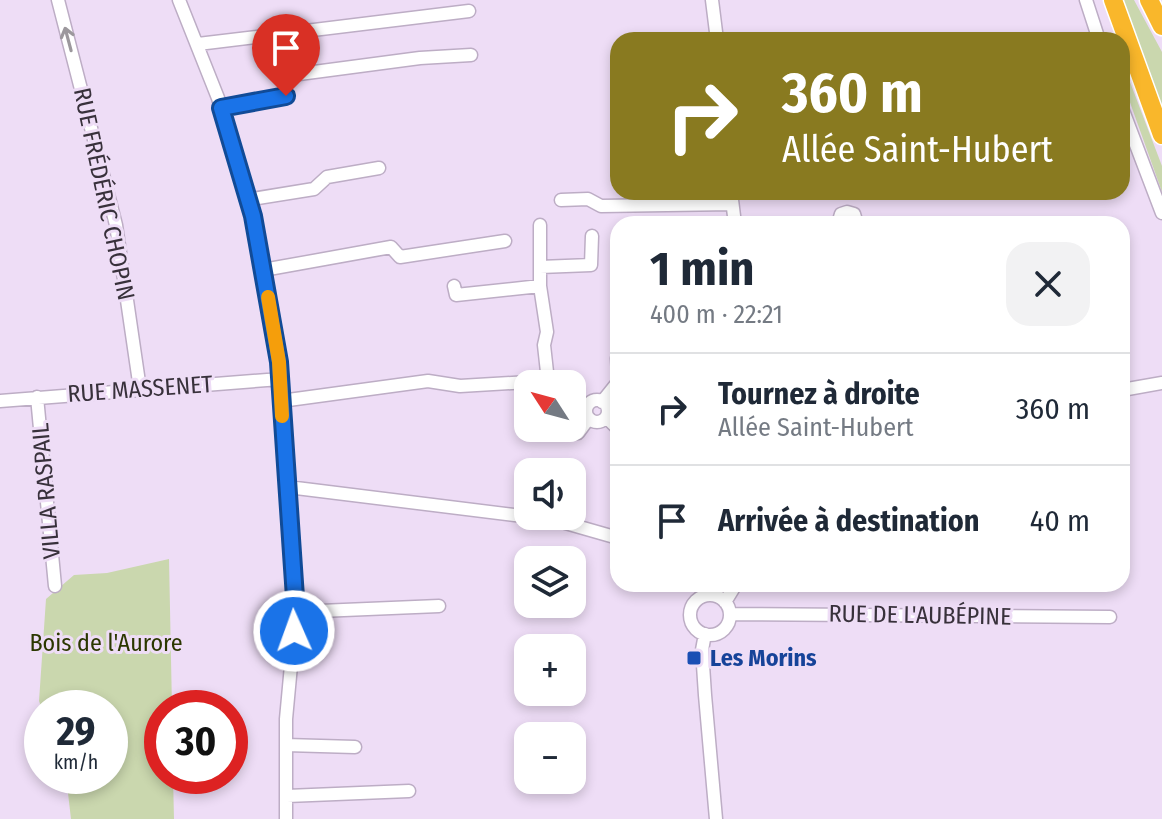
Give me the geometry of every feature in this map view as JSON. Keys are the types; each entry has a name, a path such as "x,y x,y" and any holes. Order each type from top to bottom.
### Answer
{"highway":[{"path":"1113,0 1125,32"},
{"path":"1149,0 1162,26"},
{"path":"1130,47 1162,135"}],"street":[{"name":"RUE FRÉDÉRIC CHOPIN","path":"58,0 116,225 140,389"},
{"path":"179,0 221,108 253,216 280,379 296,612 286,719 286,819"},
{"path":"712,0 716,32"},
{"path":"1086,0 1096,32"},
{"path":"198,44 469,11"},
{"path":"221,108 286,96 284,76 420,58 471,55"},
{"path":"1130,129 1162,213"},
{"path":"246,200 314,189 327,177 379,168"},
{"path":"561,200 588,199 601,206 699,200"},
{"path":"540,225 540,286 547,332 544,345 547,370"},
{"path":"540,267 591,265 592,236"},
{"path":"263,270 391,247 400,257 505,241"},
{"path":"454,286 456,295 540,286"},
{"name":"RUE MASSENET","path":"0,401 280,379"},
{"path":"281,401 428,381 460,386 514,383"},
{"path":"1130,389 1162,383"},
{"path":"606,417 597,422 589,418 586,409 610,389"},
{"path":"586,395 607,407 606,417"},
{"name":"VILLA RASPAIL","path":"37,397 55,586"},
{"path":"606,417 610,421"},
{"path":"586,422 589,418"},
{"path":"288,487 555,520 610,536"},
{"path":"699,592 703,596"},
{"path":"727,608 715,596 703,596 694,604 690,616 694,627 711,635 722,630 733,592"},
{"path":"296,612 439,606"},
{"name":"RUE DE L'AUBÉPINE","path":"727,608 1110,617"},
{"path":"705,634 702,650 704,691 716,819"},
{"path":"286,745 355,747"},
{"path":"287,796 409,791"}],"green space":[{"path":"1123,0 1134,0 1162,52 1162,110"},
{"path":"1130,82 1162,166 1162,192 1130,102"},
{"name":"Bois de l'Aurore","path":"169,559 172,690 144,690 144,794 173,794 174,819 71,819 68,794 128,794 128,690 40,690 46,599 74,575 107,573"}],"slow traffic":[{"path":"268,297 279,362 282,416"}],"place":[{"name":"Les Morins","path":"694,658"}],"route":[{"path":"286,96 221,108 253,216 279,362 296,612 294,631"}]}
